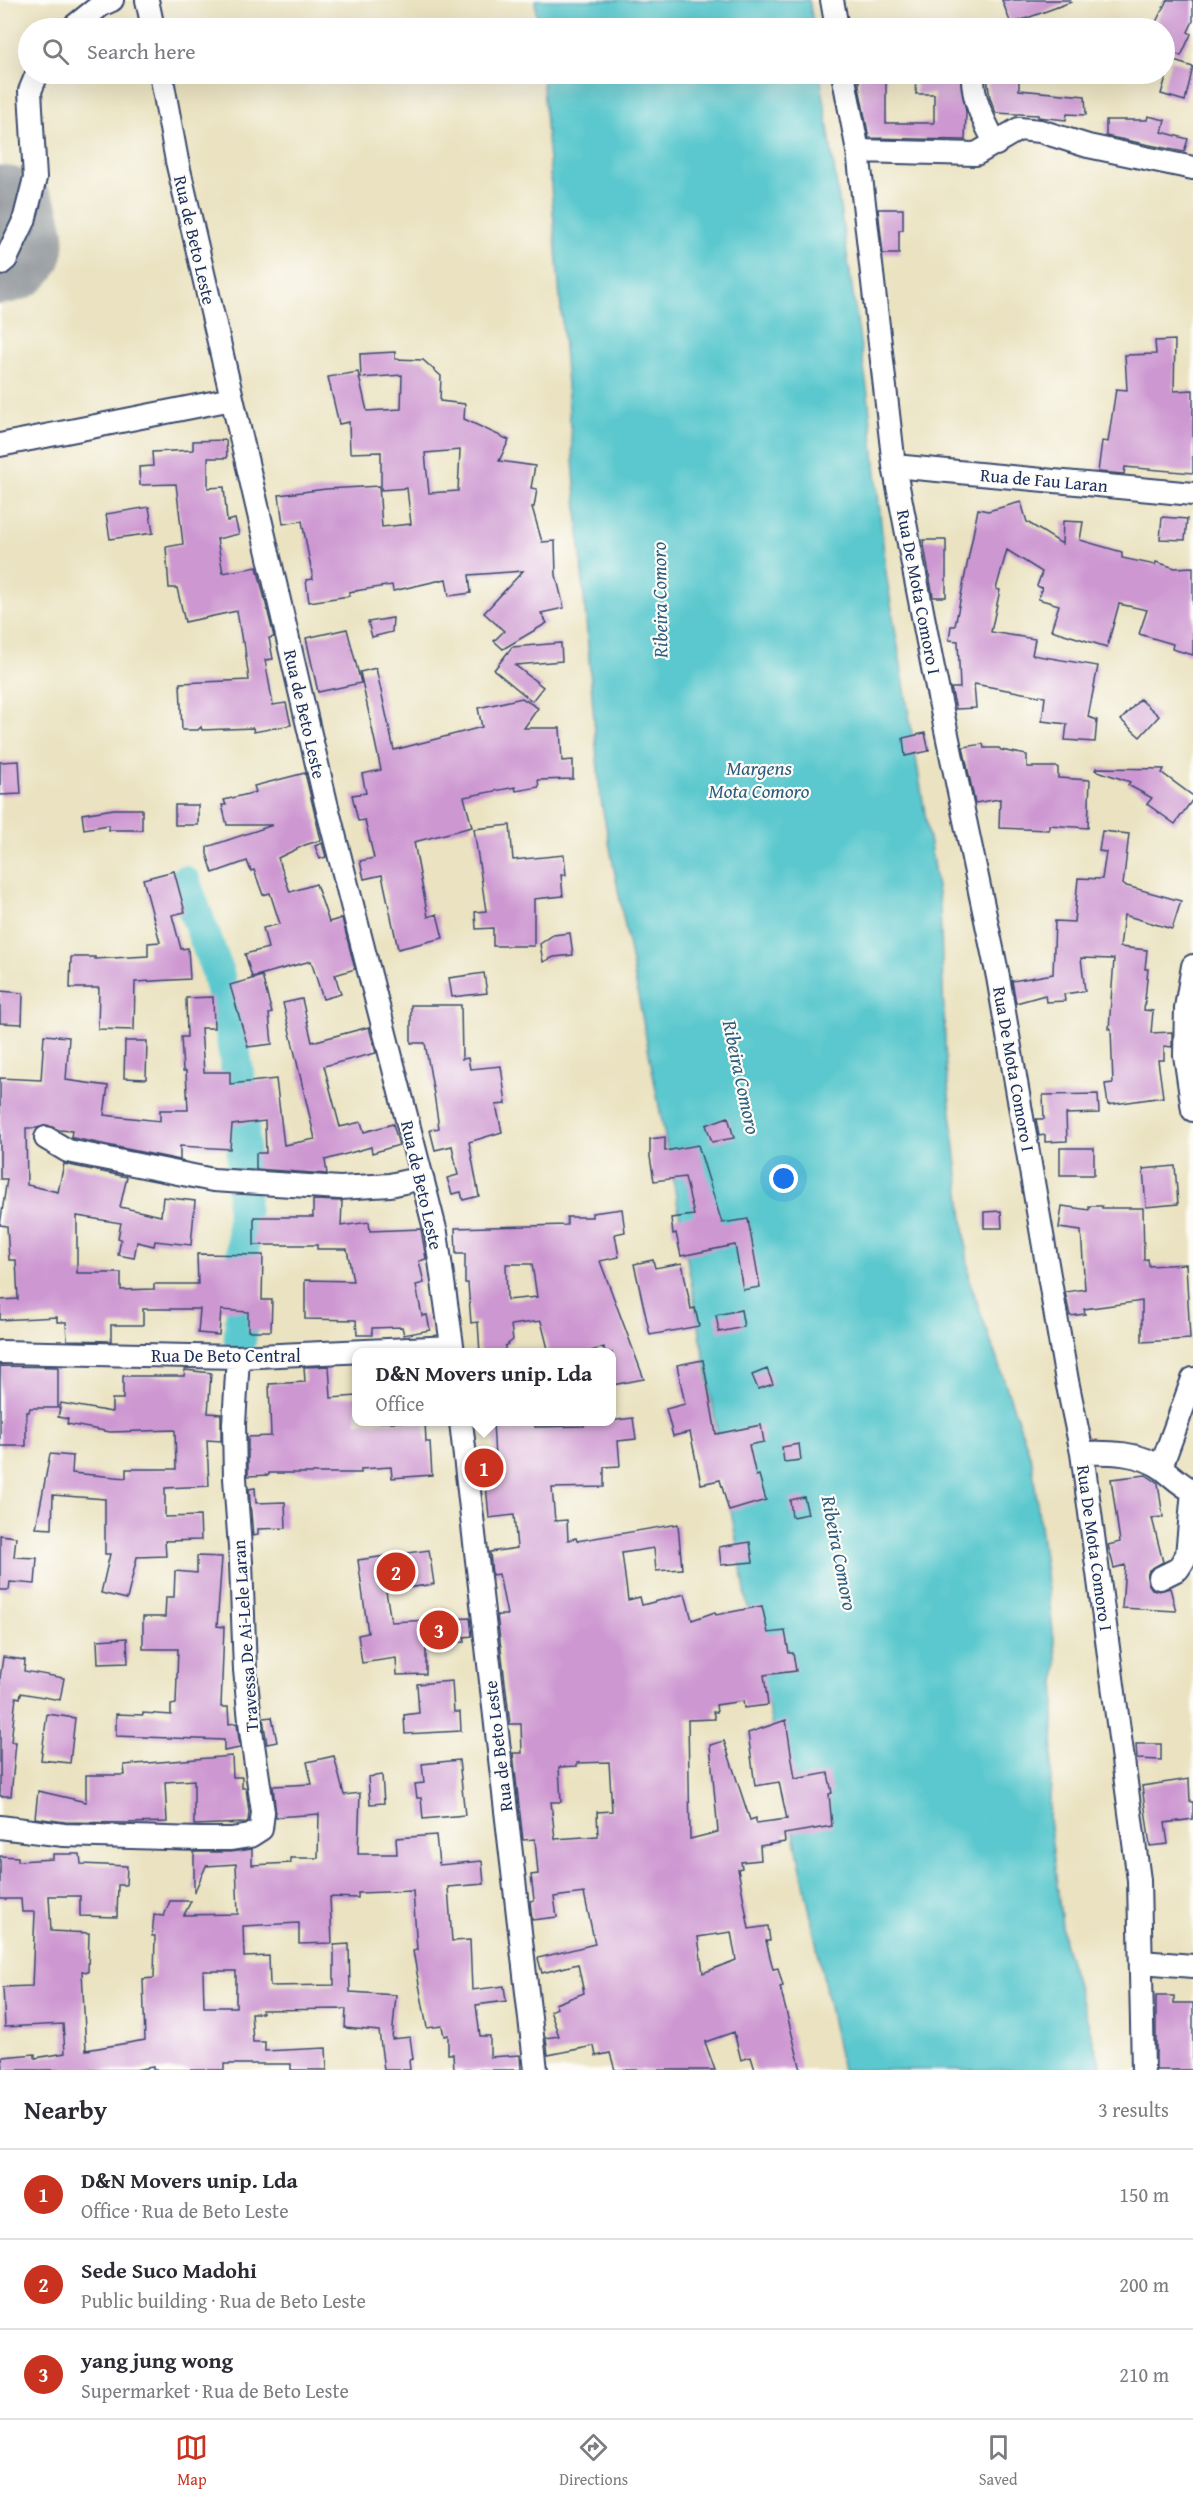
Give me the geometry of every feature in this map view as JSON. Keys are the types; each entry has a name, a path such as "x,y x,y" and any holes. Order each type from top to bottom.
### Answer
{"street":[{"path":"85,18 101,5 112,0"},
{"path":"147,0 151,18"},
{"path":"832,0 835,18"},
{"path":"0,264 6,259 24,222 35,178 30,91 32,84"},
{"name":"Rua de Beto Leste","path":"163,84 177,161 326,803 436,1233 453,1348"},
{"name":"Rua De Mota Comoro I","path":"845,84 858,151 894,466 933,668 998,977 1067,1381 1082,1453 1139,1880 1143,2070"},
{"path":"972,84 972,90 983,118 996,144"},
{"path":"858,151 976,154 1018,129 1040,130 1088,146 1193,168"},
{"path":"0,445 232,399"},
{"name":"Rua de Fau Laran","path":"894,466 1193,494"},
{"path":"1193,966 1186,1008 1185,1055 1193,1110"},
{"path":"46,1138 68,1151 213,1180 340,1188 390,1185 422,1178"},
{"name":"Rua De Beto Central","path":"0,1352 238,1357 352,1353"},
{"name":"Travessa De Ai-Lele Laran","path":"0,1827 64,1835 199,1839 231,1839 250,1836 261,1829 263,1812 244,1670 241,1562 235,1478 234,1424 238,1357"},
{"path":"1161,1467 1193,1379"},
{"name":"Rua de Beto Leste","path":"461,1426 536,2070"},
{"path":"1082,1453 1112,1452 1144,1460 1161,1467 1193,1491 1187,1555 1178,1569 1160,1578"},
{"path":"1141,1962 1193,1966"}],"water":[{"path":"535,0 809,0 812,18 537,18"},
{"name":"Margens Mota Comoro","path":"543,84 822,84 868,394 886,573 940,906 946,1068 970,1282 1032,1461 1057,1663 1049,1819 1064,1942 1102,2070 842,2070 748,1608 675,1190 600,795"}],"building":[{"path":"1002,0 1070,0 1071,2 1027,18 1009,18"},
{"path":"1167,0 1193,0 1193,21 1188,32 1191,34 1181,56 1175,53 1175,18 1158,18"},
{"path":"1175,61 1193,67 1185,101 1161,94 1164,84 1175,84"},
{"path":"859,84 886,84 886,123 934,123 934,94 916,94 916,84 961,84 966,112 965,140 869,138"},
{"path":"988,84 1019,84 1019,90 1085,96 1086,115 1067,114 1066,120 1038,117 1038,115 996,113"},
{"path":"1148,116 1165,120 1162,132 1188,139 1184,152 1106,136 1106,120 1147,120"},
{"path":"878,209 903,209 903,230 899,230 899,254 883,254"},
{"path":"1175,340 1174,391 1193,390 1193,473 1125,467 1124,474 1098,472 1102,441 1108,442 1116,389 1127,390 1125,355 1156,354 1155,341"},
{"path":"395,352 395,359 423,360 441,376 440,401 465,404 464,419 509,440 499,461 535,466 531,488 537,489 534,507 532,507 542,542 555,541 556,575 564,608 541,613 547,623 503,649 494,641 504,631 484,613 523,571 469,575 471,593 449,596 446,579 393,591 392,585 349,592 349,596 309,602 306,580 313,579 302,521 283,524 279,495 379,486 382,527 411,524 407,488 381,490 381,452 350,453 349,422 339,424 328,377 358,372 367,411 401,409 402,375 361,378 360,354","holes":["460,450 458,491 429,493 425,453"]},
{"path":"226,440 227,458 208,458 208,488 224,487 227,521 235,519 239,534 217,539 223,573 257,567 274,637 269,638 273,659 265,660 273,705 286,703 291,725 254,732 253,728 202,730 201,727 198,730 182,730 180,683 249,680 244,642 242,642 237,611 185,622 177,588 169,588 166,547 183,544 176,484 140,485 139,467 153,466 152,452 193,450 193,441"},
{"path":"1021,502 1027,522 1062,544 1063,521 1083,522 1080,540 1122,552 1122,558 1155,565 1156,562 1175,568 1193,567 1193,655 1172,649 1173,644 1139,634 1147,610 1119,604 1107,647 1051,630 1059,605 1038,599 1042,588 1037,586 1042,572 1007,550 996,589 1000,590 991,632 1035,639 1032,655 1098,666 1088,717 1097,720 1095,742 1065,740 1067,724 1042,721 1045,697 974,684 976,708 956,709 951,688 960,688 958,641 949,640 951,626 955,626 978,509 988,511"},
{"path":"149,507 153,533 110,539 106,514"},
{"path":"1162,517 1187,519 1185,540 1160,539"},
{"path":"923,540 946,540 946,597 933,597"},
{"path":"393,618 392,632 372,637 368,622"},
{"path":"347,629 361,683 318,692 306,638"},
{"path":"561,643 562,661 515,665 543,687 532,701 494,670 512,647"},
{"path":"376,668 394,750 482,727 478,708 522,698 538,708 524,728 560,728 562,761 573,760 573,779 538,780 539,787 516,791 515,787 464,797 472,827 414,842 428,917 437,914 443,938 398,949 382,875 364,879 360,861 374,858 365,820 358,821 352,795 366,793 362,774 381,770 360,672"},
{"path":"1140,699 1159,716 1140,737 1121,720"},
{"path":"925,733 929,751 905,756 903,738"},
{"path":"983,744 984,748 999,748 1027,755 1027,767 1058,767 1058,778 1090,780 1088,828 1049,825 1049,830 999,828 1000,799 975,803 963,747"},
{"path":"19,761 21,794 0,795 0,762"},
{"path":"1096,768 1164,769 1162,773 1193,796 1193,799 1175,824 1147,804 1152,798 1128,785 1130,782 1095,770"},
{"path":"305,773 321,840 278,858 290,892 316,884 329,922 342,918 355,969 335,975 341,994 323,999 311,961 252,977 245,954 268,948 263,928 280,924 270,893 263,895 254,870 251,871 247,861 213,873 207,854 207,847 273,825 227,825 222,805 226,805 224,800 256,792 254,786"},
{"path":"175,805 198,805 198,825 175,825"},
{"path":"114,809 142,809 142,830 109,830 109,825 84,829 82,814"},
{"path":"510,825 513,860 564,855 566,875 561,875 563,896 534,899 534,946 493,946 493,928 476,929 475,912 486,911 474,829"},
{"path":"1102,831 1129,834 1123,885 1181,901 1172,929 1124,915 1120,947 1147,950 1145,969 1148,969 1144,1010 1153,1011 1151,1033 1172,1032 1172,1047 1164,1046 1164,1060 1158,1060 1163,1097 1108,1105 1105,1084 1113,1083 1111,1029 1109,1029 1114,959 1081,958 1085,991 1064,994 1065,1001 1046,1002 1045,995 1016,1003 1012,981 1053,974 1055,921 1074,922 1078,878 1102,879 1106,852 1099,851"},
{"path":"322,843 326,857 320,859 315,846"},
{"path":"174,871 185,912 172,915 181,949 188,948 190,979 135,982 134,1030 98,1029 99,988 70,988 71,957 95,957 95,959 148,956 148,943 160,942 143,879"},
{"path":"570,933 573,955 554,957 543,962 540,944 553,935"},
{"path":"484,973 487,993 452,997 449,978"},
{"path":"262,976 272,1013 269,1014 272,1044 248,1047 230,985"},
{"path":"0,991 23,993 22,1024 0,1023"},
{"path":"213,997 214,1028 201,1028 204,1072 230,1072 230,1084 276,1079 284,1145 315,1139 283,1003 302,999 312,1042 369,1027 376,1053 324,1066 340,1127 361,1122 364,1132 393,1124 399,1145 372,1153 371,1147 325,1160 327,1174 256,1169 256,1153 266,1153 265,1121 232,1125 230,1149 180,1146 180,1160 73,1138 71,1137 72,1131 59,1130 47,1125 26,1128 27,1185 58,1192 64,1164 127,1177 120,1207 161,1216 163,1197 195,1201 191,1245 155,1241 154,1246 137,1242 134,1258 118,1255 121,1223 77,1216 77,1273 121,1273 121,1290 154,1289 154,1284 198,1284 197,1254 263,1255 262,1300 272,1300 271,1331 248,1331 248,1312 221,1310 219,1335 198,1333 200,1309 143,1309 143,1325 111,1325 111,1341 67,1340 66,1322 57,1322 57,1317 0,1320 0,1300 18,1299 16,1260 9,1260 7,1226 0,1225 7,1179 0,1179 0,1078 41,1080 44,1035 69,1037 66,1080 108,1086 104,1115 160,1121 160,1110 188,1110 181,1037 187,1037 186,998"},
{"path":"411,1005 461,1005 462,1059 468,1058 470,1069 501,1066 506,1104 496,1105 502,1132 469,1142 479,1196 463,1200 461,1192 452,1194 447,1178 458,1175 452,1146 435,1150 430,1130 439,1128 434,1094 425,1043 411,1043"},
{"path":"125,1041 147,1041 146,1079 124,1078"},
{"path":"1098,1094 1099,1113 1066,1114 1067,1141 1045,1142 1045,1135 1039,1136 1036,1119 1044,1119 1043,1095"},
{"path":"728,1117 734,1138 712,1142 706,1125"},
{"path":"665,1137 665,1151 698,1145 722,1223 748,1219 760,1287 743,1290 735,1245 681,1256 676,1233 673,1234 671,1218 694,1215 685,1177 654,1181 650,1139"},
{"path":"1060,1148 1094,1148 1094,1175 1060,1175"},
{"path":"1175,1166 1178,1204 1146,1207 1143,1169"},
{"path":"313,1200 342,1201 341,1226 369,1222 370,1231 421,1229 426,1259 419,1261 424,1283 416,1285 422,1316 427,1315 430,1330 404,1335 402,1327 372,1328 372,1335 357,1335 356,1320 305,1319 305,1280 353,1281 347,1249 317,1249 317,1245 254,1245 254,1217 313,1217"},
{"path":"1062,1206 1089,1210 1089,1206 1143,1208 1144,1260 1148,1259 1149,1266 1186,1264 1190,1339 1142,1342 1142,1301 1084,1309 1085,1314 1070,1316 1065,1292 1085,1289 1081,1231 1059,1228"},
{"path":"622,1209 625,1232 615,1234 619,1257 600,1261 644,1379 616,1384 616,1348 548,1348 541,1321 511,1325 513,1340 505,1348 480,1348 478,1322 471,1323 468,1283 465,1283 465,1254 456,1254 455,1228 567,1225 567,1217 592,1217 592,1213","holes":["506,1264 532,1264 537,1297 507,1300"]},
{"path":"1001,1211 1002,1228 984,1228 984,1212"},
{"path":"653,1260 655,1268 682,1263 691,1309 695,1308 699,1326 650,1335 634,1264"},
{"path":"741,1310 744,1327 719,1332 716,1315"},
{"path":"703,1360 716,1434 761,1425 764,1442 749,1445 756,1476 759,1475 766,1500 729,1511 720,1480 701,1484 690,1432 673,1436 666,1409 685,1404 677,1365"},
{"path":"0,1366 58,1367 58,1408 30,1408 29,1412 26,1412 26,1446 0,1446"},
{"path":"329,1366 331,1398 352,1396 352,1426 425,1426 426,1442 430,1442 432,1475 392,1478 391,1467 361,1469 361,1473 269,1473 269,1475 248,1476 248,1437 271,1436 269,1384 305,1382 304,1367"},
{"path":"767,1369 773,1384 758,1389 752,1375"},
{"path":"185,1370 211,1373 208,1413 221,1414 221,1441 207,1440 209,1486 165,1488 165,1517 200,1516 201,1540 165,1541 166,1556 137,1557 127,1599 101,1593 110,1554 105,1554 105,1499 53,1495 52,1529 36,1528 50,1454 73,1456 72,1473 126,1478 126,1469 176,1469 175,1430 110,1432 67,1424 68,1419 58,1417 61,1403 112,1412 112,1399 123,1399 123,1376 184,1376"},
{"path":"633,1418 636,1439 618,1441 620,1466 604,1467 604,1487 552,1488 555,1521 567,1520 568,1540 576,1538 577,1541 678,1524 682,1569 656,1571 654,1548 622,1553 628,1600 640,1597 642,1605 685,1594 692,1620 715,1612 716,1615 762,1606 768,1633 785,1631 789,1653 793,1653 796,1671 764,1675 768,1705 744,1708 743,1701 716,1705 717,1712 713,1712 715,1719 688,1720 690,1839 718,1832 710,1745 724,1741 750,1820 756,1818 756,1823 787,1819 779,1782 755,1786 748,1733 786,1720 795,1779 828,1773 832,1793 829,1794 832,1826 784,1834 785,1842 760,1846 761,1860 741,1862 742,1868 738,1869 749,1929 768,1926 770,1941 766,1941 773,1969 778,1968 783,1986 780,1987 801,2070 755,2070 751,2057 741,2060 734,2032 705,2042 715,2070 615,2070 610,2053 596,2056 594,2046 548,2055 546,2038 559,2036 550,2011 557,2008 555,2004 584,1993 578,1964 542,1973 538,1958 595,1944 584,1893 554,1897 557,1917 532,1920 530,1901 534,1900 531,1875 538,1874 535,1839 523,1840 513,1753 522,1753 521,1724 510,1724 497,1615 507,1615 499,1574 492,1575 490,1552 517,1548 514,1515 489,1518 486,1484 482,1484 479,1459 495,1458 493,1426 616,1426 616,1420","holes":["609,1762 612,1811 597,1812 598,1836 555,1839 551,1802 561,1802 559,1767 577,1766 577,1763","731,1932 736,1960 703,1973 698,1937"]},
{"path":"799,1444 801,1460 784,1462 782,1447"},
{"path":"1146,1475 1158,1483 1163,1517 1152,1518 1163,1562 1149,1570 1148,1583 1152,1589 1159,1591 1170,1588 1176,1611 1122,1608 1125,1565 1114,1568 1108,1545 1120,1542 1111,1479"},
{"path":"255,1488 256,1503 285,1502 286,1528 258,1529 258,1535 253,1536 249,1489"},
{"path":"804,1497 808,1514 792,1517 790,1500"},
{"path":"0,1535 16,1537 14,1557 37,1558 35,1584 10,1582 9,1590 0,1590"},
{"path":"750,1542 753,1562 721,1565 719,1547"},
{"path":"429,1550 434,1584 386,1591 391,1622 470,1618 472,1636 464,1637 465,1642 426,1644 426,1674 397,1675 396,1658 362,1663 358,1635 368,1633 358,1560"},
{"path":"197,1556 222,1557 217,1626 224,1627 221,1707 228,1707 229,1724 237,1723 240,1748 224,1751 224,1740 116,1736 116,1714 171,1715 171,1705 176,1704 178,1649 143,1649 143,1617 165,1617 166,1597 174,1597 175,1571 197,1573"},
{"path":"127,1638 128,1663 98,1664 97,1640"},
{"path":"3,1657 25,1660 24,1671 64,1678 60,1700 21,1693 20,1698 16,1697 11,1742 16,1742 11,1796 0,1796 0,1678"},
{"path":"452,1681 454,1712 460,1712 461,1731 405,1734 404,1715 419,1713 417,1684"},
{"path":"47,1714 75,1718 70,1763 41,1760"},
{"path":"272,1717 277,1742 267,1744 263,1718"},
{"path":"1136,1744 1161,1744 1161,1760 1137,1759"},
{"path":"232,1756 233,1777 242,1777 242,1788 246,1788 249,1812 248,1821 245,1823 194,1825 194,1780 165,1782 167,1822 65,1822 35,1818 38,1791 86,1802 86,1775 125,1775 124,1765"},
{"path":"334,1756 344,1795 360,1793 358,1854 397,1854 396,1838 436,1835 439,1865 482,1861 484,1884 448,1887 452,1941 470,1940 472,1990 504,1986 506,2001 476,2005 480,2036 490,2036 490,2057 520,2055 521,2070 454,2070 453,2054 448,2054 448,2035 444,2036 442,2026 427,2028 413,1951 417,1950 413,1891 358,1893 358,1898 330,1897 332,1943 299,1944 299,1923 243,1926 244,1957 269,1956 270,1986 334,1985 334,1945 349,1944 350,1992 396,1995 392,2039 410,2037 413,2059 409,2060 410,2070 384,2070 379,2031 345,2028 346,2009 262,2010 262,2013 251,2013 253,2042 265,2042 265,2051 326,2048 327,2070 291,2070 291,2064 224,2064 224,2070 153,2070 153,2067 135,2070 3,2070 2,2057 35,2054 35,2058 65,2053 63,2024 5,2027 3,1987 32,1986 35,1912 22,1912 21,1899 0,1899 0,1856 18,1857 18,1861 53,1859 53,1854 80,1854 81,1864 127,1866 126,1885 118,1885 117,1917 80,1916 80,1896 49,1896 51,1931 89,1933 88,1972 82,1971 86,2050 145,2040 143,1979 154,1978 155,1936 152,1936 154,1915 164,1916 170,1901 191,1901 184,1915 238,1914 236,1864 206,1866 194,1893 194,1852 231,1852 252,1849 252,1865 291,1863 290,1858 318,1858 319,1814 276,1817 273,1786 312,1784 307,1762","holes":["203,1971 236,1971 236,2007 204,2007"]},
{"path":"459,1760 465,1815 423,1819 421,1798 417,1798 415,1784 424,1783 422,1764"},
{"path":"382,1775 384,1803 370,1804 368,1777"},
{"path":"1189,1779 1193,1819 1165,1823 1168,1844 1150,1846 1142,1786"},
{"path":"1156,1996 1174,1996 1174,2003 1193,2003 1193,2070 1156,2070"}],"waterway":[{"path":"184,882 217,970 232,1036 240,1090 243,1127 243,1299 240,1339"}],"runway":[{"path":"0,227 3,242 0,243"}],"place":[{"name":"D&N Movers unip. Lda","path":"484,1468"},
{"name":"Sede Suco Madohi","path":"396,1572"},
{"name":"yang jung wong","path":"439,1630"}],"water label":[{"name":"Ribeira Comoro","path":"659,600"},
{"name":"Ribeira Comoro","path":"742,1077"},
{"name":"Ribeira Comoro","path":"840,1553"}]}
